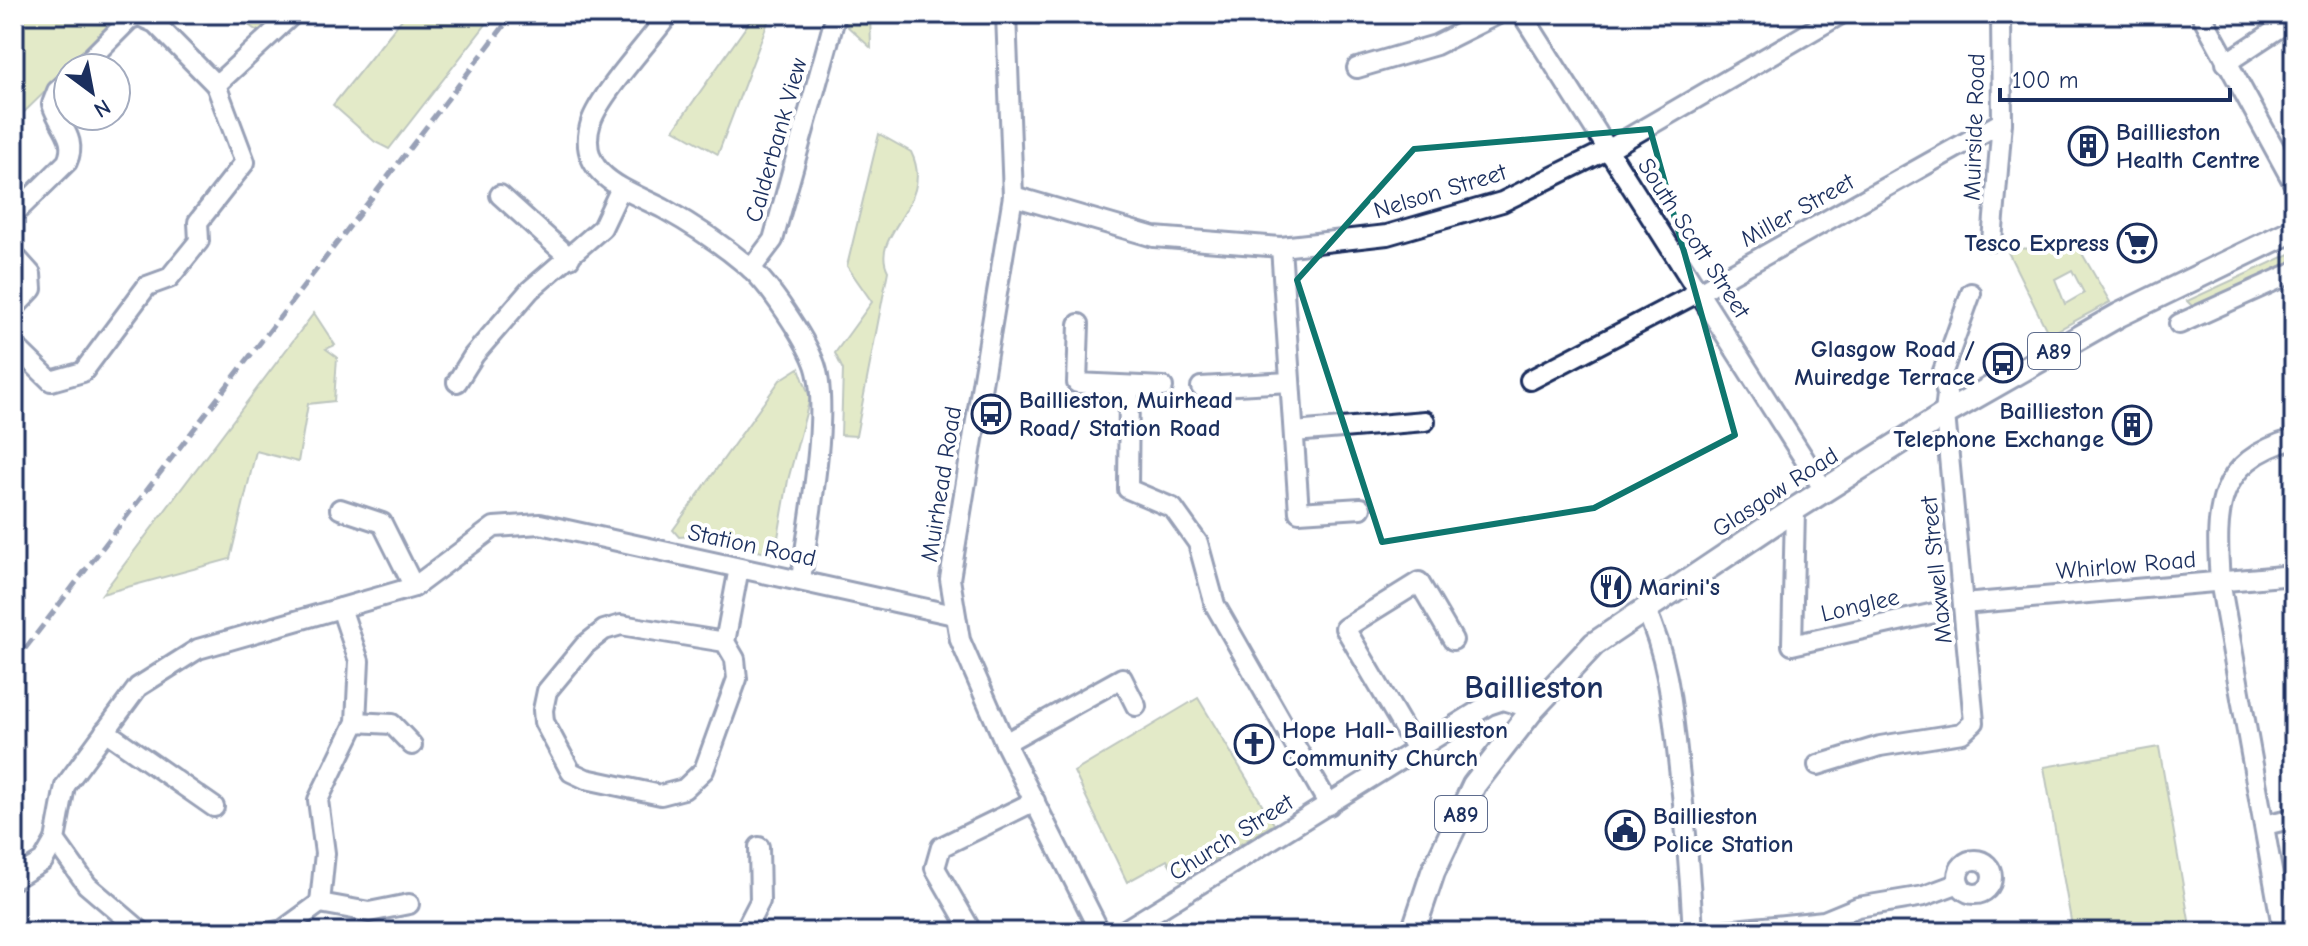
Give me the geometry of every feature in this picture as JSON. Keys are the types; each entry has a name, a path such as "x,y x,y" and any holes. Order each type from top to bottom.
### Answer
{"main road":[{"name":"Glasgow Road","path":"1413,932 1433,872 1474,785 1533,709 1594,644 1795,509 1945,414 2119,315 2294,230"}],"street":[{"path":"216,85 293,14"},
{"path":"669,14 591,122 588,149 598,170 620,190 663,209 751,269 815,364 820,413 801,580"},
{"name":"Muirhead Road","path":"1006,14 1013,196 950,579 960,640 1005,743 1100,932"},
{"path":"1357,68 1436,45 1498,14"},
{"name":"South Scott Street","path":"1522,14 1701,291 1824,490"},
{"name":"Nelson Street","path":"1013,196 1154,237 1281,247 1387,235 1502,202 1609,149 1841,14"},
{"name":"Muirside Road","path":"1992,241 2002,122 2001,14"},
{"path":"2201,14 2293,184"},
{"path":"14,345 51,381 83,372 147,286 169,278 199,241 198,222 245,162 216,85 155,23 139,16 130,19 97,52"},
{"name":"Calderbank View","path":"751,269 773,240 835,18"},
{"path":"2226,63 2294,18"},
{"name":"Miller Street","path":"1530,380 1701,291 2002,122"},
{"path":"14,214 67,162 72,151 71,137 67,132"},
{"path":"457,382 474,355 510,311 602,228 620,190"},
{"path":"500,195 570,258"},
{"path":"1281,247 1299,512 1361,508"},
{"path":"14,255 31,274 32,289 14,308"},
{"path":"2179,324 2294,272"},
{"name":"Maxwell Street","path":"1818,765 1880,746 1962,733 1974,722 1945,414 1947,394 1942,374 1971,293"},
{"path":"1079,324 1077,383 1163,387"},
{"path":"1201,387 1290,382"},
{"path":"1129,386 1128,489 1173,508 1198,543 1215,605 1329,805"},
{"path":"1294,432 1425,421"},
{"path":"2283,932 2220,581 2216,526 2221,500 2231,478 2247,460 2266,447 2294,439"},
{"path":"14,879 43,861 55,840 65,786 138,687 198,649 414,587 382,523 340,509"},
{"name":"Longlee","path":"1795,509 1792,645 1939,612"},
{"name":"Station Road","path":"414,587 494,527 540,524 954,615"},
{"path":"725,642 621,625 594,637 547,691 543,710 544,722 571,772 586,779 661,795 684,789 704,770 737,679 735,659 725,642 739,568"},
{"name":"Whirlow Road","path":"1963,604 2294,575"},
{"path":"1417,751 1345,628 1419,582 1453,640"},
{"path":"320,903 325,853 318,800 356,722 359,661 341,608"},
{"path":"1645,608 1657,634 1669,678 1689,850 1693,932"},
{"path":"1005,743 1122,678 1136,706"},
{"name":"Church Street","path":"1122,932 1488,705 1503,700 1533,709"},
{"path":"356,722 392,724 412,745"},
{"path":"105,731 214,807"},
{"path":"972,932 935,868 941,847 1035,801"},
{"path":"2265,825 2294,818"},
{"path":"55,840 87,885 142,932"},
{"path":"744,932 760,901 759,847"},
{"path":"1713,932 1824,921 1858,907 1924,896 1959,883"},
{"path":"273,932 283,930 320,903 369,912 409,904"}],"highlighted area":[{"path":"1650,129 1735,435 1594,508 1382,542 1297,280 1414,149"}],"green space":[{"path":"14,14 125,14 86,52 52,52 52,85 14,122"},
{"path":"233,14 288,14 264,36"},
{"path":"406,14 494,14 389,149 375,142 333,105"},
{"path":"755,14 771,14 718,154 674,129"},
{"path":"834,14 870,14 871,48"},
{"path":"879,134 911,152 917,171 916,187 887,244 884,257 888,271 856,436 841,435 843,370 835,353 872,302 847,266"},
{"path":"2006,248 2080,250 2110,302 2049,335","holes":["2072,270 2084,293 2065,304 2055,279"]},
{"path":"2294,252 2294,267 2196,310 2187,301"},
{"path":"314,313 335,345 326,349 337,357 334,401 308,404 298,462 256,451 230,559 102,594"},
{"path":"799,368 810,398 788,480 775,555 693,536 679,537 673,530 780,380"},
{"path":"1198,698 1274,824 1180,880 1167,860 1127,882 1074,772"},
{"path":"2159,747 2191,932 2073,932 2044,767"}],"railway":[{"path":"14,663 513,14"}],"place":[{"name":"Baillieston Health Centre","path":"2088,146"},
{"name":"Tesco Express","path":"2137,243"},
{"name":"Glasgow Road / Muiredge Terrace","path":"2003,363"},
{"name":"Baillieston, Muirhead Road/ Station Road","path":"991,414"},
{"name":"Baillieston Telephone Exchange","path":"2132,425"},
{"name":"Marini's","path":"1611,587"},
{"name":"Hope Hall- Baillieston Community Church","path":"1254,744"},
{"name":"Baillieston Police Station","path":"1625,830"}],"district":[{"name":"Baillieston","path":"1534,687"}]}
